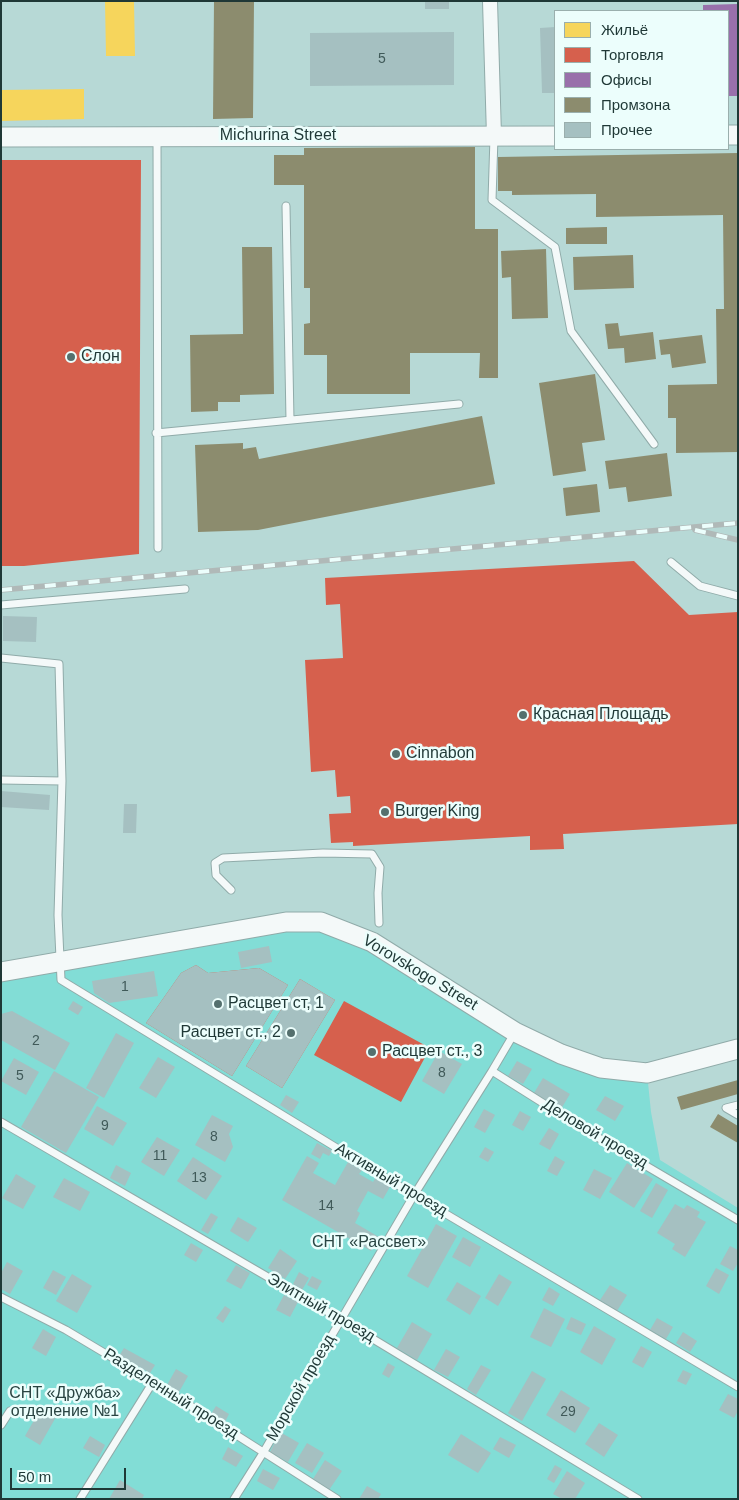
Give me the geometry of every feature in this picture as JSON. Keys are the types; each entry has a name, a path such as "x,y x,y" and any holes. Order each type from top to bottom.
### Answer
{"street":[{"path":"490,1 494,136"},
{"name":"Michurina Street","path":"1,138 554,136"},
{"name":"Vorovskogo Street","path":"1,972 286,922 321,922 372,942 515,1032 561,1054 601,1068 648,1073 738,1050"}],"lane":[{"path":"156,136 158,548"},
{"path":"494,136 492,200 555,247 571,331 654,444"},
{"path":"286,206 290,420"},
{"path":"156,433 459,404"},
{"path":"671,562 700,586 738,596"},
{"path":"1,605 185,589"},
{"path":"1,658 59,664 62,781 58,916 60,961"},
{"path":"1,780 62,781"},
{"path":"231,890 216,875 215,863 223,858 372,854 380,867 378,893 379,923"},
{"name":"Активный проезд","path":"60,961 62,980 414,1194 738,1387"},
{"path":"492,1071 515,1032"},
{"name":"Морской проезд","path":"234,1499 263,1453 414,1194 492,1071"},
{"name":"Деловой проезд","path":"492,1071 592,1134 738,1220"},
{"path":"738,1105 726,1108 738,1115"},
{"name":"Элитный проезд","path":"1,1122 340,1319 638,1499"},
{"name":"Разделенный проезд","path":"1,1297 66,1330 153,1382 337,1499"},
{"path":"80,1499 153,1382"},
{"path":"1,1425 10,1411"}],"green space":[{"name":"СНТ «Рассвет»","path":"321,922 515,1032 647,1073 651,1112 660,1160 738,1208 738,1499 1,1499 1,972"}],"building: Жильё":[{"path":"105,1 134,1 135,56 106,56"},
{"path":"84,89 84,119 1,121 1,90"}],"building: Торговля":[{"name":"Слон","path":"1,160 141,160 139,554 24,566 1,566"},
{"name":"Красная Площадь","path":"634,561 689,615 738,612 738,824 563,834 564,849 530,850 530,836 353,846 353,842 331,843 329,814 351,813 350,796 337,797 335,770 311,772 305,660 343,658 340,604 326,605 325,578"},
{"name":"Расцвет ст, 1","path":"196,965 208,973 259,968 288,985 232,1076 146,1023 181,973"},
{"name":"Расцвет ст., 2","path":"300,979 335,1000 282,1088 246,1066"},
{"name":"Расцвет ст., 3","path":"344,1001 430,1048 401,1102 314,1055"}],"building: Офисы":[{"path":"738,4 738,96 729,96 729,10 703,10 703,5"}],"building: Промзона":[{"path":"214,1 254,1 253,118 213,119"},
{"path":"475,147 475,229 498,229 498,378 479,378 480,353 410,353 410,394 327,394 327,355 304,355 304,324 310,323 310,288 304,288 304,185 274,185 274,155 304,155 304,148"},
{"path":"738,153 738,452 676,453 676,418 668,418 668,385 717,384 716,309 724,309 723,215 596,217 596,194 512,195 512,191 498,191 498,157"},
{"path":"607,227 607,244 566,244 566,228"},
{"path":"242,247 272,247 274,394 240,395 240,402 218,402 218,411 191,412 190,335 243,334"},
{"path":"546,249 548,318 512,319 511,277 502,278 501,251"},
{"path":"633,255 634,288 574,290 573,257"},
{"path":"618,323 620,336 653,332 656,359 625,363 624,348 608,349 605,324"},
{"path":"702,335 706,363 672,368 670,354 661,355 659,340"},
{"path":"595,374 605,440 582,443 586,471 553,476 539,383"},
{"path":"482,416 495,484 258,530 198,532 195,445 243,443 243,449 256,447 259,459"},
{"path":"667,453 672,496 628,502 626,487 609,489 605,461"},
{"path":"597,484 600,512 566,516 563,488"},
{"path":"738,1080 738,1094 681,1110 677,1097"},
{"path":"718,1114 738,1126 738,1143 710,1127"}],"building: Прочее":[{"path":"425,1 449,1 449,9 425,9"},
{"path":"554,27 554,93 542,93 540,28"},
{"path":"454,32 454,85 310,86 310,33"},
{"path":"3,616 37,617 36,642 3,641"},
{"path":"1,791 50,795 49,810 1,807"},
{"path":"124,804 137,804 136,833 123,833"},
{"path":"269,946 272,962 241,968 238,952"},
{"name":"Расцвет ст, 1","path":"196,965 208,973 259,968 288,985 232,1076 146,1023 181,973"},
{"path":"154,971 158,996 109,1003 94,993 92,981"},
{"name":"Расцвет ст., 2","path":"300,979 335,1000 282,1088 246,1066"},
{"path":"73,1001 83,1007 78,1015 68,1009"},
{"path":"12,1011 70,1043 55,1070 1,1040 1,1014"},
{"path":"116,1033 134,1043 104,1098 86,1088"},
{"path":"439,1051 462,1064 444,1094 422,1081"},
{"path":"158,1057 175,1067 156,1098 139,1088"},
{"path":"14,1058 39,1072 26,1095 1,1081"},
{"path":"517,1061 532,1069 523,1084 508,1076"},
{"path":"54,1071 99,1097 66,1153 21,1127"},
{"path":"543,1078 570,1094 561,1109 534,1093"},
{"path":"286,1095 299,1102 292,1113 280,1105"},
{"path":"605,1096 624,1106 615,1121 596,1110"},
{"path":"97,1106 127,1123 113,1146 84,1129"},
{"path":"484,1109 495,1115 485,1133 474,1127"},
{"path":"520,1111 531,1117 523,1131 512,1125"},
{"path":"212,1115 233,1126 229,1134 233,1147 225,1162 195,1145"},
{"path":"549,1128 559,1134 550,1150 539,1144"},
{"path":"157,1137 180,1150 164,1176 141,1162"},
{"path":"317,1143 332,1151 329,1156 323,1153 320,1159 311,1154"},
{"path":"485,1147 494,1152 488,1162 479,1157"},
{"path":"307,1156 319,1163 313,1173 335,1185 348,1162 362,1170 359,1174 373,1182 376,1177 391,1185 383,1199 368,1191 357,1211 360,1213 355,1223 379,1237 371,1251 282,1200"},
{"path":"555,1156 565,1162 557,1176 547,1171"},
{"path":"193,1157 222,1176 206,1200 177,1181"},
{"path":"627,1163 653,1179 634,1208 609,1192"},
{"path":"116,1165 131,1173 125,1186 110,1178"},
{"path":"594,1169 612,1178 600,1199 583,1190"},
{"path":"16,1174 36,1186 23,1209 2,1198"},
{"path":"64,1178 90,1192 80,1211 53,1197"},
{"path":"656,1183 668,1190 652,1218 640,1211"},
{"path":"675,1204 684,1209 687,1205 700,1212 697,1217 706,1222 685,1257 672,1249 675,1244 657,1233"},
{"path":"211,1213 218,1217 208,1234 201,1230"},
{"path":"238,1217 257,1228 248,1242 230,1231"},
{"path":"436,1224 457,1236 428,1288 407,1276"},
{"path":"463,1237 481,1247 470,1267 452,1257"},
{"path":"191,1243 203,1250 196,1262 184,1255"},
{"path":"730,1246 738,1250 738,1263 733,1271 720,1264"},
{"path":"280,1249 297,1261 285,1279 268,1268"},
{"path":"7,1262 23,1271 10,1294 1,1289 1,1273"},
{"path":"236,1265 250,1273 241,1289 226,1281"},
{"path":"716,1268 729,1275 719,1294 706,1286"},
{"path":"53,1270 66,1277 56,1295 43,1288"},
{"path":"299,1272 309,1278 302,1290 293,1284"},
{"path":"72,1274 92,1286 77,1313 56,1301"},
{"path":"499,1274 512,1282 498,1306 485,1298"},
{"path":"312,1276 322,1281 317,1290 307,1285"},
{"path":"457,1282 481,1296 470,1315 446,1300"},
{"path":"610,1285 627,1295 617,1311 600,1300"},
{"path":"549,1287 560,1294 553,1306 542,1300"},
{"path":"284,1295 298,1302 290,1317 276,1310"},
{"path":"225,1306 231,1310 223,1323 216,1318"},
{"path":"544,1308 565,1319 551,1347 530,1337"},
{"path":"571,1317 586,1324 581,1335 566,1329"},
{"path":"657,1318 673,1327 666,1339 650,1330"},
{"path":"412,1322 432,1334 417,1360 397,1348"},
{"path":"594,1326 616,1339 602,1365 580,1352"},
{"path":"43,1329 56,1337 46,1356 32,1348"},
{"path":"683,1332 697,1341 690,1352 676,1343"},
{"path":"641,1346 652,1352 643,1368 632,1362"},
{"path":"124,1348 155,1365 150,1373 119,1356"},
{"path":"446,1349 460,1357 448,1377 434,1370"},
{"path":"388,1363 395,1367 389,1378 382,1374"},
{"path":"481,1365 491,1370 476,1395 467,1389"},
{"path":"176,1369 188,1376 179,1392 167,1385"},
{"path":"683,1370 692,1374 686,1385 677,1381"},
{"path":"532,1371 546,1379 522,1421 508,1413"},
{"path":"561,1390 590,1408 575,1433 546,1415"},
{"path":"728,1394 738,1399 738,1411 734,1418 719,1410"},
{"path":"216,1406 229,1414 225,1422 211,1414"},
{"path":"41,1408 56,1417 40,1445 25,1436"},
{"path":"599,1423 618,1435 604,1457 585,1444"},
{"path":"280,1432 299,1443 288,1462 270,1452"},
{"path":"461,1434 491,1453 478,1473 448,1455"},
{"path":"90,1436 105,1445 99,1457 83,1448"},
{"path":"500,1437 516,1445 509,1458 493,1449"},
{"path":"307,1443 324,1453 312,1473 295,1463"},
{"path":"228,1447 243,1456 236,1467 222,1459"},
{"path":"325,1460 342,1471 329,1490 313,1479"},
{"path":"555,1465 562,1469 554,1483 547,1479"},
{"path":"263,1469 280,1478 273,1490 257,1481"},
{"path":"567,1471 585,1483 575,1499 562,1499 553,1494"},
{"path":"120,1480 144,1495 142,1499 109,1499"},
{"path":"367,1486 381,1494 378,1499 359,1499"}],"railway":[{"path":"1,590 738,523"},
{"path":"695,530 738,540"}],"place":[{"name":"Слон","path":"71,357"},
{"name":"Красная Площадь","path":"523,715"},
{"name":"Cinnabon","path":"396,754"},
{"name":"Burger King","path":"385,812"},
{"name":"Расцвет ст, 1","path":"218,1004"},
{"name":"Расцвет ст., 2","path":"291,1033"},
{"name":"Расцвет ст., 3","path":"372,1052"}],"park label":[{"name":"СНТ «Дружба» отделение №1","path":"65,1403"}]}
